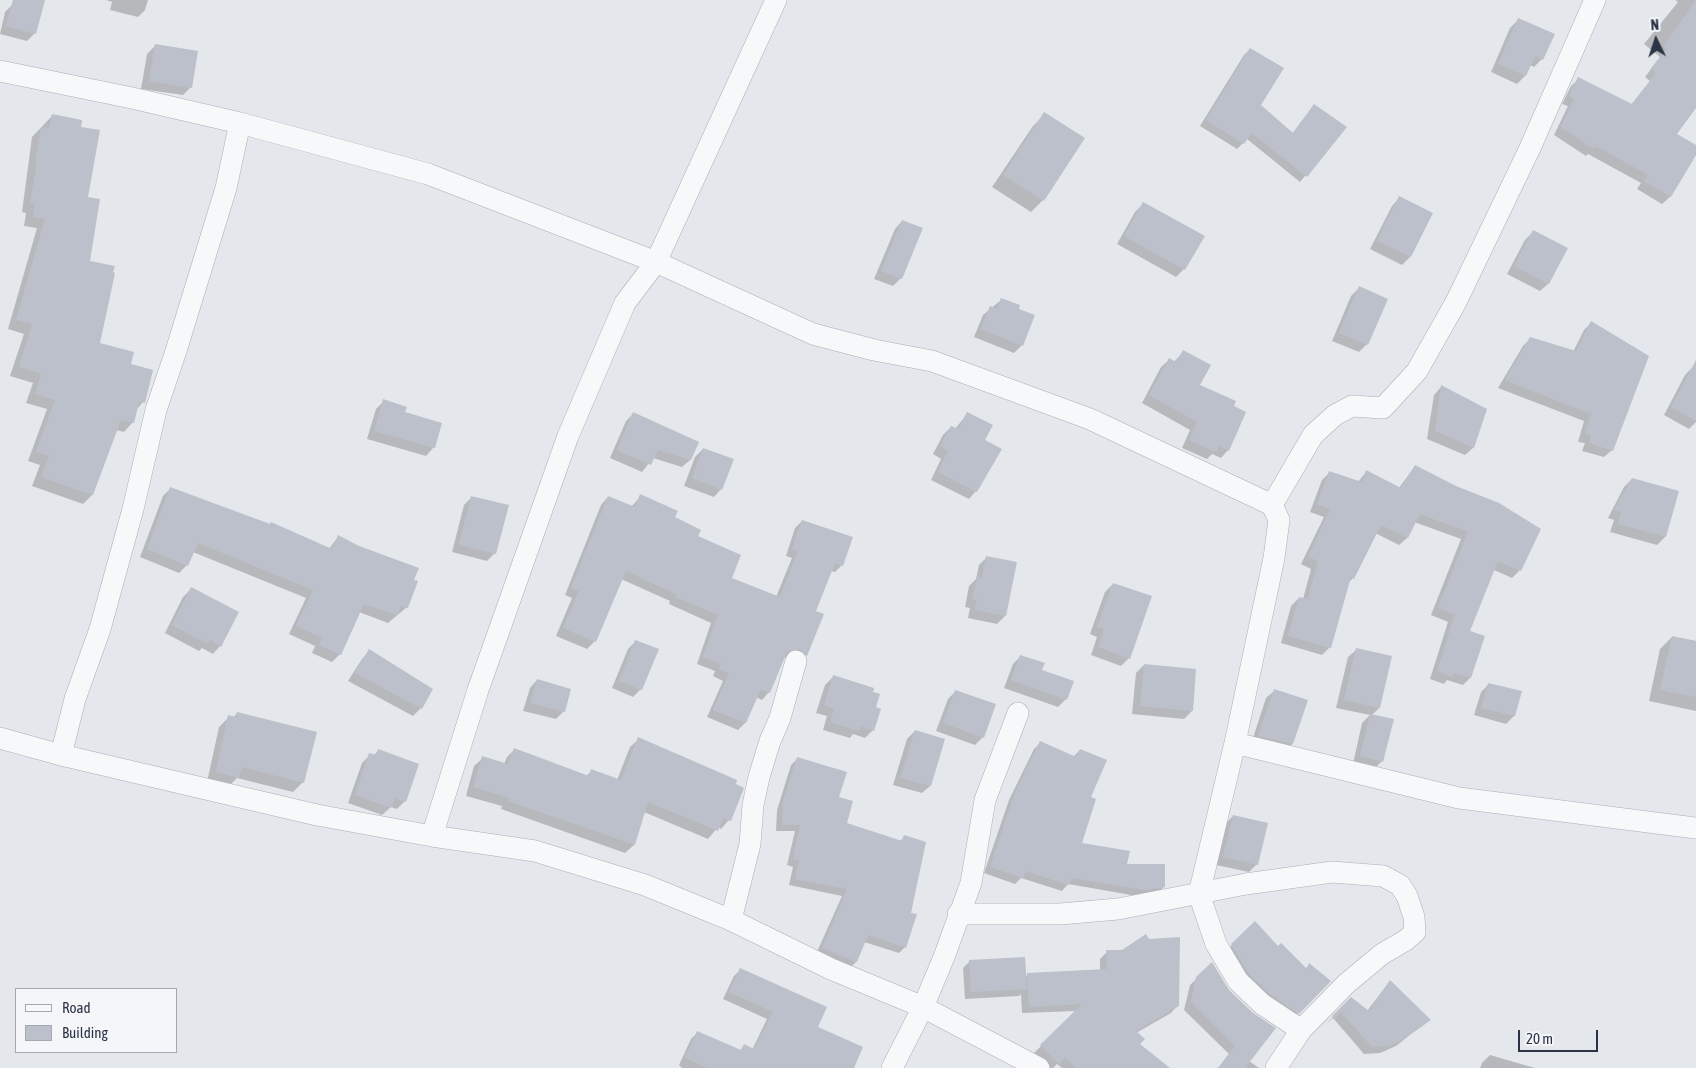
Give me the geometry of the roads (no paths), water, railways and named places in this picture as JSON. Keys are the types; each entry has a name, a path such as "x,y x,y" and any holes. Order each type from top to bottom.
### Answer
{"street":[{"path":"432,836 478,690 568,436 625,303 656,262 776,0"},
{"path":"1272,505 1313,435 1335,415 1352,406 1382,408 1417,372 1456,302 1530,148 1595,0"},
{"path":"0,71 132,98 240,123 428,174 656,262 813,334 874,350 932,361 1090,419 1272,505 1279,520 1274,558 1235,743 1199,894 1216,944 1238,981 1262,1004 1302,1030"},
{"path":"62,755 75,699 100,629 133,510 156,410 226,188 240,123"},
{"path":"731,920 750,844 758,777 780,718 796,661"},
{"path":"892,1068 923,1007 944,957 958,914 971,883 985,800 1018,713"},
{"path":"0,738 62,755 317,815 432,836 534,851 645,885 731,920 831,969 923,1007 1040,1068"},
{"path":"1235,743 1458,798 1696,828"},
{"path":"958,914 1060,914 1118,910 1246,884 1332,872 1383,876 1400,885 1407,896 1414,917 1415,932 1406,940 1382,954 1346,984 1302,1030 1276,1068"}]}
